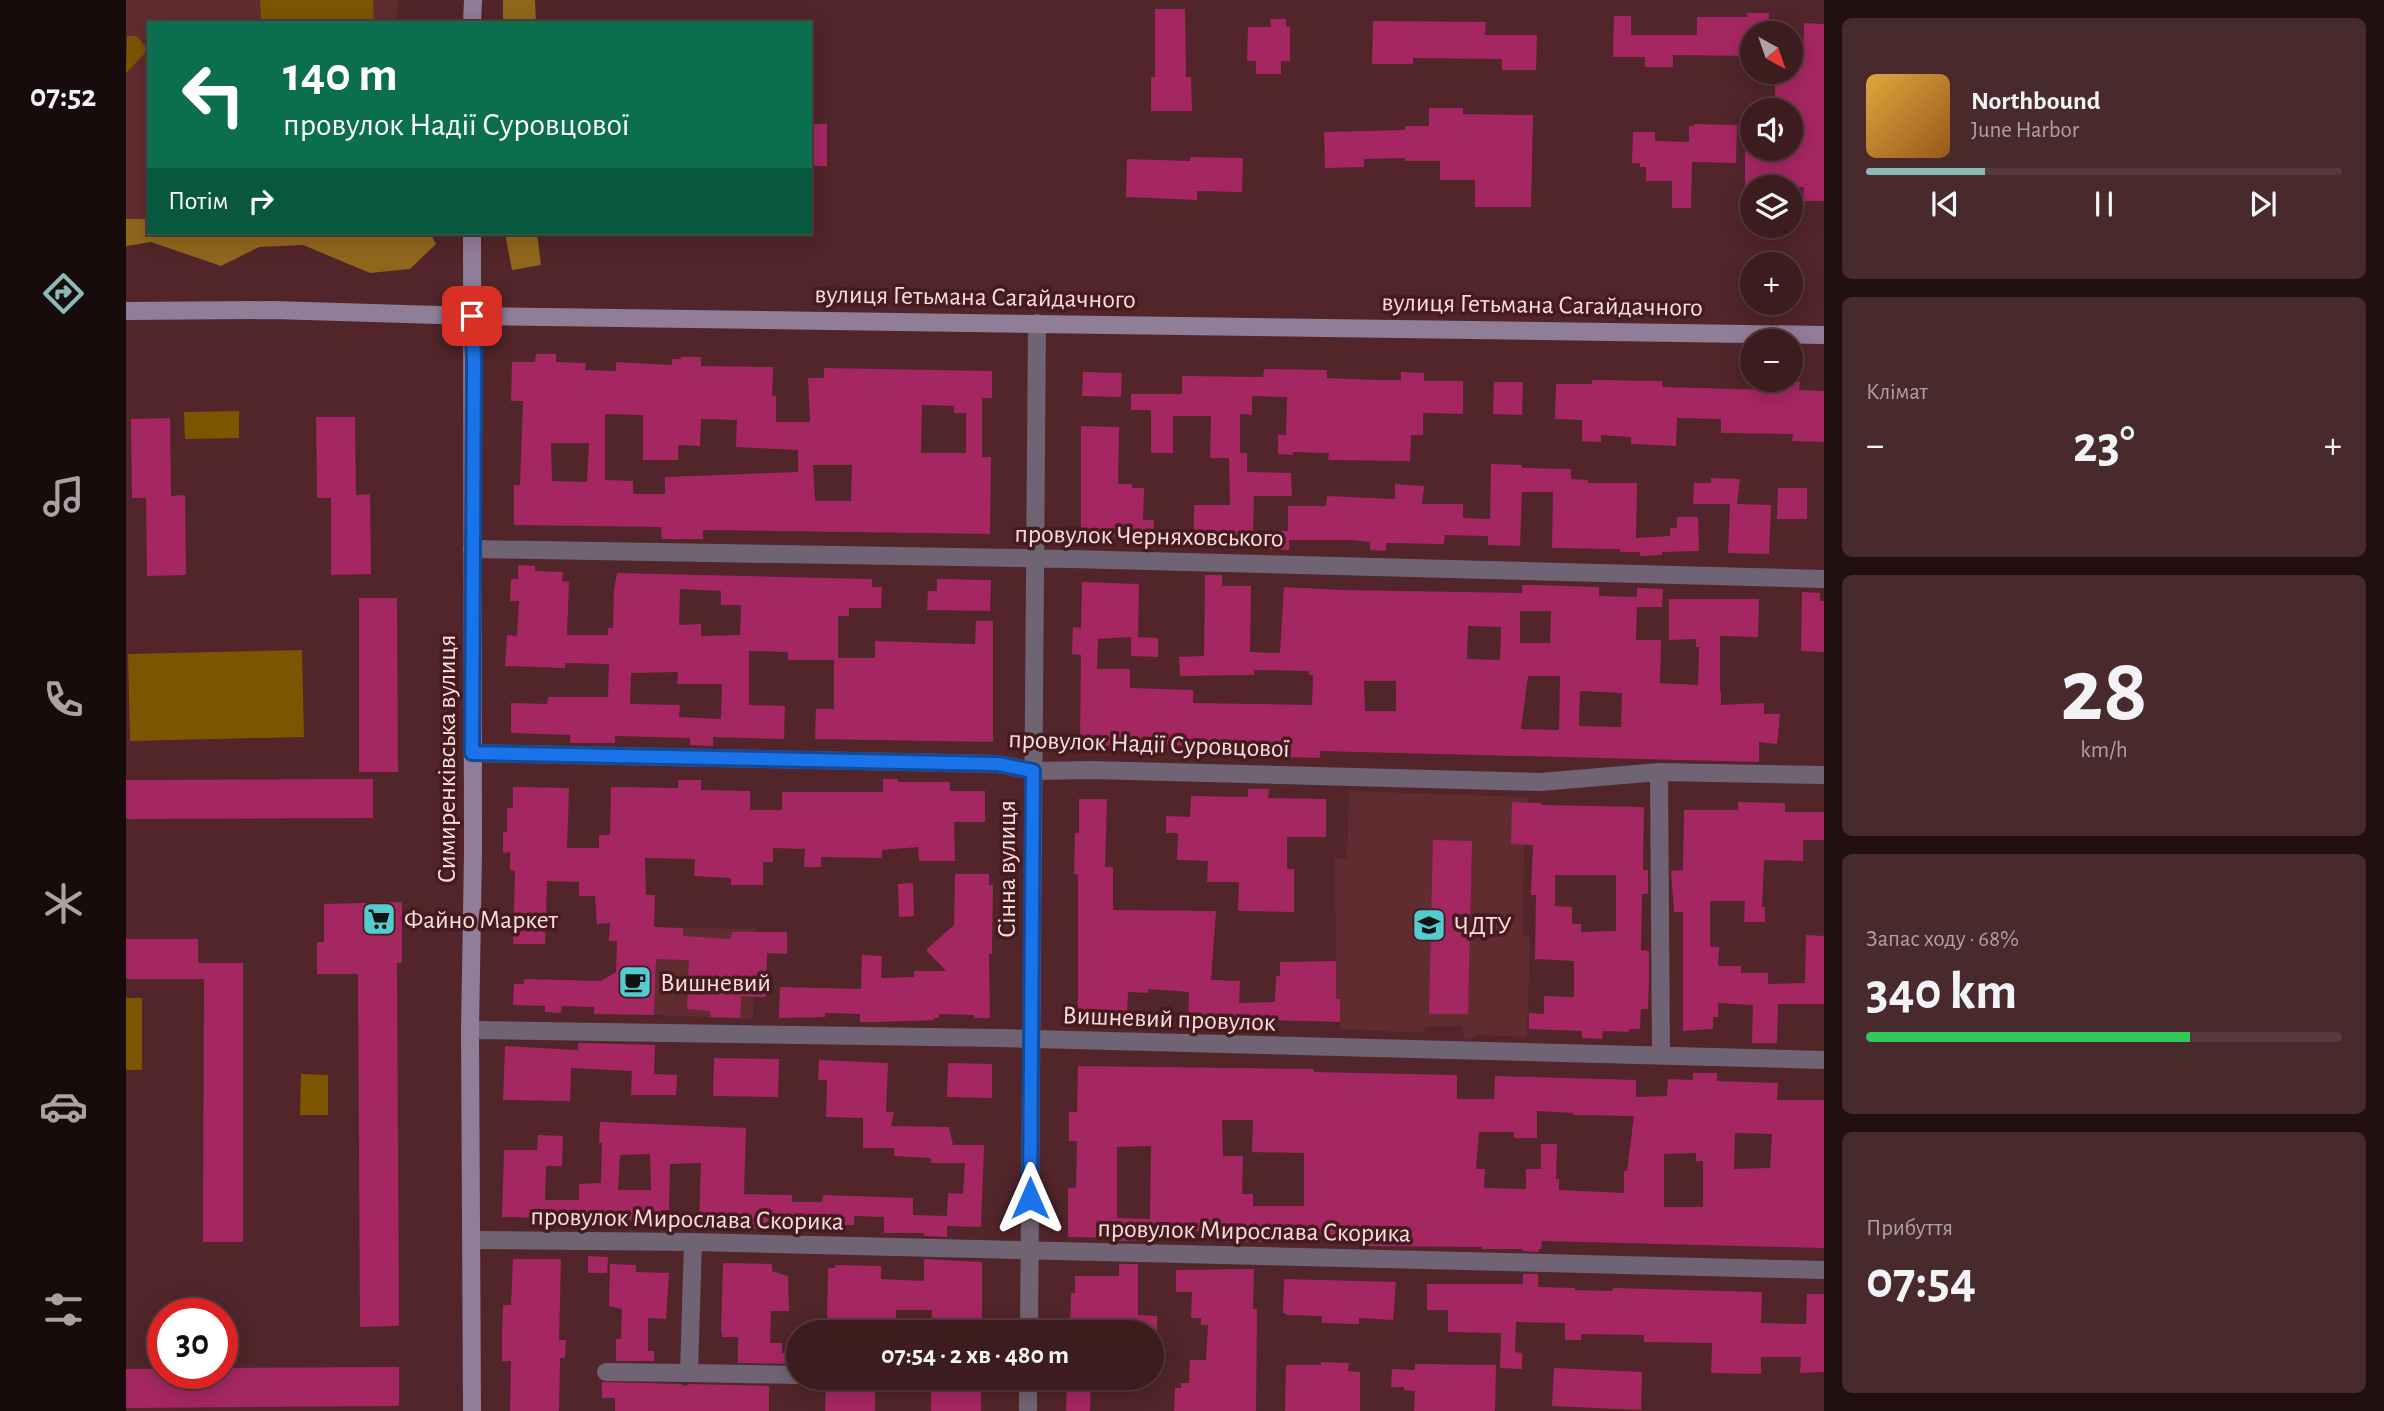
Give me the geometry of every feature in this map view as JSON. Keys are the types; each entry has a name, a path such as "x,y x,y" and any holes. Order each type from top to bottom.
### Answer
{"main road":[{"path":"472,0 472,21"},
{"name":"Симиренківська вулиця","path":"472,235 472,1411"},
{"name":"вулиця Гетьмана Сагайдачного","path":"126,311 273,310 472,316 1824,335"}],"street":[{"name":"Сінна вулиця","path":"1029,1320 1037,323"},
{"name":"провулок Черняховського","path":"472,548 1035,558 1824,579"},
{"name":"провулок Надії Суровцової","path":"472,753 998,764 1033,771 1105,770 1540,782 1660,772 1824,775"},
{"path":"1660,772 1661,1056"},
{"name":"Вишневий провулок","path":"470,1030 1031,1040 1824,1060"},
{"name":"провулок Мирослава Скорика","path":"472,1240 693,1242 1824,1270"},
{"path":"690,1373 693,1242"},
{"path":"606,1372 786,1375"},
{"path":"1028,1390 1028,1411"}],"shaded area":[{"path":"126,0 397,0 397,21 147,21 147,219 126,219"},
{"path":"260,0 373,0 374,21 261,21"},
{"path":"503,0 535,0 536,21 503,21"},
{"path":"127,36 137,36 147,51 126,73"},
{"path":"126,219 147,219 147,235 431,235 436,244 410,269 370,273 303,245 259,247 221,266 151,242 126,246"},
{"path":"505,235 537,235 541,265 512,270"},
{"path":"239,411 239,438 185,439 184,412"},
{"path":"302,650 304,737 130,741 128,654"},
{"name":"ЧДТУ","path":"1349,791 1528,797 1524,845 1523,936 1530,937 1527,1037 1475,1035 1475,1038 1465,1039 1461,1026 1427,1026 1421,1033 1340,1029 1340,1000 1336,999 1335,859 1347,859"},
{"path":"683,928 757,929 753,1019 654,1015 656,952 683,953"},
{"path":"126,998 142,998 142,1070 126,1070"},
{"path":"301,1074 328,1075 328,1115 300,1115"}],"building":[{"path":"1155,9 1185,9 1186,77 1191,77 1192,111 1151,111 1151,77 1155,77"},
{"path":"1747,13 1769,13 1769,21 1740,21 1740,56 1673,55 1673,67 1645,67 1645,57 1613,57 1614,16 1631,16 1631,35 1697,35 1697,17 1747,17"},
{"path":"1270,19 1286,19 1286,27 1290,27 1290,61 1281,61 1281,74 1256,74 1256,61 1247,61 1248,27 1271,27"},
{"path":"1373,21 1486,22 1485,35 1537,35 1536,70 1502,70 1502,59 1413,58 1413,64 1372,64"},
{"path":"1804,23 1824,24 1824,201 1803,201 1803,175 1745,175 1745,161 1803,161 1803,98 1775,98 1775,84 1803,84"},
{"path":"1429,108 1463,108 1463,114 1533,115 1531,207 1475,207 1475,180 1440,180 1440,161 1364,159 1364,167 1325,168 1324,132 1405,130 1405,126 1429,126"},
{"path":"812,124 827,124 827,166 812,166"},
{"path":"1737,125 1736,163 1692,162 1691,208 1672,208 1672,181 1646,181 1646,167 1640,167 1640,163 1632,163 1633,132 1655,132 1655,141 1689,142 1689,126"},
{"path":"1190,157 1243,158 1242,192 1197,191 1197,200 1126,197 1127,159 1190,161"},
{"path":"536,354 556,354 556,362 586,363 585,370 616,371 616,362 672,365 672,359 701,357 701,366 773,367 772,396 776,396 776,422 810,422 808,378 824,378 824,368 992,371 992,398 982,398 982,457 991,457 990,534 703,530 703,539 662,539 661,527 514,525 514,485 520,485 523,401 511,401 512,362 535,362","holes":["922,405 954,406 954,413 966,413 966,453 921,453","605,414 643,415 643,460 678,460 678,445 700,446 701,419 737,420 736,447 798,450 798,472 665,477 665,494 633,494 633,481 605,480","551,443 589,443 587,482 552,481","813,465 852,465 851,501 815,501"]},
{"path":"1264,369 1327,370 1327,378 1379,380 1401,380 1401,372 1424,373 1424,381 1463,381 1463,414 1423,413 1423,435 1411,435 1410,461 1328,460 1329,453 1278,454 1278,435 1286,435 1287,397 1252,396 1252,415 1240,414 1240,453 1247,453 1247,472 1291,473 1292,496 1254,496 1253,539 1194,539 1194,505 1230,505 1229,458 1210,458 1211,416 1173,416 1173,453 1151,453 1151,410 1131,410 1131,394 1182,394 1182,376 1263,377"},
{"path":"1083,372 1122,373 1121,397 1082,396"},
{"path":"1592,380 1662,381 1662,387 1740,389 1740,392 1824,391 1824,442 1792,441 1793,434 1721,433 1721,419 1677,418 1676,446 1631,444 1631,437 1601,435 1601,442 1582,441 1582,420 1555,419 1556,384 1592,384"},
{"path":"1494,382 1523,382 1522,415 1493,414"},
{"path":"316,417 355,417 356,495 370,494 371,574 331,575 331,498 317,498"},
{"path":"170,418 171,496 185,495 186,575 147,576 146,498 132,498 131,419"},
{"path":"1081,426 1119,427 1118,484 1132,484 1132,488 1144,488 1143,520 1154,520 1153,537 1140,537 1139,546 1125,546 1125,537 1081,536"},
{"path":"1491,464 1571,469 1571,479 1588,480 1588,483 1637,483 1636,538 1670,536 1670,528 1677,528 1677,517 1698,517 1699,551 1662,552 1662,555 1640,556 1640,552 1620,552 1620,549 1552,548 1553,492 1522,492 1520,546 1488,545 1488,536 1445,535 1444,544 1386,543 1386,551 1370,550 1370,542 1350,540 1289,540 1289,550 1265,549 1266,531 1288,531 1288,506 1326,506 1327,496 1395,499 1395,484 1424,486 1422,504 1463,504 1463,518 1490,519"},
{"path":"1711,478 1740,479 1737,504 1771,505 1769,554 1728,553 1730,504 1693,504 1694,483 1711,483"},
{"path":"1778,488 1807,488 1807,519 1777,519"},
{"path":"518,565 535,566 535,571 563,572 562,581 569,582 567,635 608,635 608,628 613,628 617,573 872,579 872,587 882,587 881,608 849,608 849,616 838,616 838,658 875,658 875,641 975,644 976,621 993,621 993,742 815,739 816,709 834,709 834,660 788,660 788,652 749,651 749,705 785,706 784,739 713,737 713,746 690,745 690,738 615,736 615,743 570,743 570,735 511,733 511,703 547,704 548,697 608,697 609,664 565,663 565,668 505,666 507,635 517,636 519,601 510,601 511,579 518,579","holes":["680,589 721,591 721,605 741,605 740,635 701,636 701,624 679,625","678,672 677,684 722,684 721,719 679,717 680,705 630,704 631,673"]},
{"path":"1205,575 1222,575 1222,586 1251,586 1250,652 1280,653 1284,587 1522,593 1522,585 1537,585 1599,587 1599,596 1637,597 1637,588 1663,589 1662,607 1637,607 1637,598 1636,640 1661,640 1660,683 1698,685 1699,647 1696,647 1696,639 1669,640 1669,599 1759,599 1758,637 1720,636 1721,705 1764,703 1764,714 1780,714 1777,744 1759,742 1759,762 1320,751 1320,758 1217,755 1217,747 1163,745 1162,750 1138,749 1138,746 1080,745 1081,655 1072,654 1073,627 1081,628 1082,582 1139,584 1138,637 1135,637 1158,638 1158,657 1131,656 1131,637 1098,639 1097,669 1130,669 1130,688 1193,690 1193,703 1312,705 1313,675 1309,675 1309,671 1254,670 1254,675 1180,676 1179,657 1204,656","holes":["1520,611 1551,611 1550,643 1520,643","1468,626 1501,627 1500,660 1467,659","1528,676 1560,676 1559,730 1521,729","1364,681 1396,681 1396,711 1365,711","1580,691 1622,693 1621,727 1579,726"]},
{"path":"937,579 991,580 990,611 927,610 928,591 937,591"},
{"path":"1802,592 1820,593 1820,601 1824,601 1824,652 1801,651"},
{"path":"359,598 397,598 398,772 359,772"},
{"path":"373,779 373,818 126,819 126,780"},
{"path":"883,779 898,779 898,782 950,782 950,791 985,791 985,822 954,822 955,861 919,861 918,847 882,850 882,858 821,857 821,867 804,867 805,849 773,848 773,862 763,862 763,885 731,885 731,878 694,876 695,859 645,858 646,895 655,895 654,927 683,928 683,936 731,939 732,932 787,932 787,954 767,953 766,997 741,996 740,1018 710,1017 710,1011 687,1009 689,960 656,959 654,1015 594,1014 594,1007 562,1006 561,1013 545,1012 545,1006 513,1005 514,984 524,984 524,979 601,981 616,972 617,941 609,941 610,923 597,924 595,896 579,896 579,882 547,881 545,944 513,944 515,871 510,870 510,852 503,853 503,832 507,832 507,808 513,808 513,787 569,788 567,848 599,848 599,835 610,835 611,787 678,788 678,780 701,780 701,790 750,791 750,810 782,810 782,792 883,792"},
{"path":"1248,789 1269,789 1268,798 1326,799 1326,837 1287,837 1287,869 1294,869 1294,912 1238,911 1239,882 1207,882 1208,861 1177,860 1178,833 1166,833 1166,816 1190,817 1191,796 1248,797"},
{"path":"1079,799 1107,799 1105,867 1113,867 1113,910 1216,911 1211,980 1240,981 1239,1003 1275,1002 1276,976 1280,976 1280,962 1336,961 1336,999 1340,999 1340,1022 1266,1020 1266,1026 1251,1026 1251,1020 1216,1019 1215,1028 1188,1027 1189,992 1148,989 1148,993 1128,992 1127,1017 1078,1017 1078,874 1074,874 1075,833 1079,833"},
{"path":"1512,802 1644,807 1643,870 1648,870 1648,894 1642,894 1641,950 1649,951 1649,977 1648,1009 1641,1009 1640,1029 1629,1029 1629,1032 1603,1031 1602,1039 1582,1038 1582,1031 1529,1029 1529,1013 1544,1014 1544,996 1574,997 1574,961 1535,959 1536,895 1531,895 1533,845 1511,844","holes":["1555,875 1616,875 1616,931 1581,932 1581,924 1572,924 1572,907 1555,906"]},
{"path":"1738,802 1785,803 1785,812 1824,812 1824,840 1803,840 1803,861 1764,860 1762,907 1765,907 1765,922 1744,922 1745,901 1710,901 1710,947 1719,947 1718,966 1741,966 1741,973 1768,973 1768,984 1805,983 1806,935 1824,936 1824,1004 1778,1004 1777,1043 1752,1043 1753,1005 1718,1003 1718,1017 1713,1017 1713,1029 1683,1031 1683,912 1674,912 1671,871 1683,870 1684,810 1738,810"},
{"path":"1433,840 1472,841 1468,1014 1429,1014"},
{"path":"955,874 989,874 989,885 993,885 992,954 989,954 990,1018 939,1014 939,1018 934,1020 860,1022 860,1014 825,1013 825,1017 779,1018 780,987 861,989 862,955 882,956 881,978 914,977 914,971 946,971 926,950 954,925"},
{"path":"913,883 914,916 899,917 898,884"},
{"path":"402,902 402,963 397,963 399,1326 360,1327 358,974 317,974 317,942 324,942 324,904"},
{"path":"126,939 198,939 198,963 243,963 243,1242 203,1242 204,979 126,979"},
{"path":"578,1043 655,1045 654,1074 677,1075 676,1095 631,1095 632,1071 571,1068 570,1101 503,1100 505,1046 578,1050"},
{"path":"714,1058 779,1059 778,1097 713,1096"},
{"path":"819,1060 888,1063 886,1112 894,1112 891,1126 949,1127 953,1145 984,1145 981,1227 947,1226 947,1237 924,1236 924,1233 884,1233 884,1217 854,1216 854,1225 827,1225 826,1231 810,1231 810,1224 766,1222 766,1229 707,1228 707,1222 699,1221 701,1163 670,1164 669,1210 661,1210 661,1220 502,1217 504,1150 537,1150 538,1135 563,1136 562,1166 546,1166 545,1200 579,1200 579,1184 601,1183 600,1122 746,1128 744,1194 792,1195 792,1202 822,1202 823,1195 913,1198 913,1215 947,1216 948,1193 963,1194 965,1163 931,1163 931,1158 894,1156 894,1148 863,1148 863,1118 826,1117 827,1080 818,1080","holes":["650,1154 651,1190 618,1190 620,1155"]},
{"path":"948,1063 992,1064 992,1098 947,1097"},
{"path":"1078,1066 1314,1069 1314,1072 1457,1075 1457,1099 1494,1099 1495,1076 1636,1080 1636,1097 1667,1096 1668,1079 1693,1080 1693,1073 1717,1073 1717,1081 1778,1083 1777,1100 1824,1100 1824,1248 1542,1241 1538,1252 1482,1247 1367,1246 1367,1237 1322,1235 1281,1235 1281,1242 1224,1242 1225,1232 1161,1230 1160,1240 1120,1241 1117,1238 1068,1237 1068,1188 1076,1188 1077,1141 1069,1141 1069,1112 1077,1112","holes":["1537,1111 1573,1115 1634,1116 1627,1171 1624,1171 1624,1193 1559,1190 1559,1179 1556,1179 1557,1144 1541,1144 1541,1169 1526,1169 1526,1189 1484,1188 1485,1169 1476,1169 1479,1132 1514,1132 1514,1138 1537,1138","1222,1120 1253,1120 1252,1152 1304,1153 1304,1206 1253,1206 1253,1194 1242,1194 1243,1156 1223,1156","1735,1133 1772,1134 1770,1168 1734,1169","1151,1146 1150,1219 1117,1218 1117,1147","1696,1153 1696,1161 1703,1161 1703,1207 1664,1207 1664,1154"]},
{"path":"588,1256 608,1257 607,1273 588,1273"},
{"path":"513,1259 561,1259 559,1340 566,1340 565,1358 560,1358 559,1411 510,1411 511,1361 502,1361 502,1338 503,1305 511,1305"},
{"path":"924,1259 982,1262 982,1320 931,1320 932,1310 896,1310 896,1320 827,1320 828,1268 835,1268 835,1265 881,1266 881,1279 924,1281"},
{"path":"723,1263 772,1264 772,1271 788,1276 789,1311 771,1311 770,1343 782,1343 782,1353 786,1353 786,1364 738,1363 738,1337 722,1337"},
{"path":"610,1264 636,1265 636,1272 669,1273 666,1319 648,1318 648,1351 654,1351 654,1361 616,1361 616,1339 621,1339 622,1309 609,1306"},
{"path":"1119,1264 1138,1264 1138,1315 1157,1316 1157,1320 1070,1320 1071,1293 1075,1293 1075,1276 1119,1276"},
{"path":"1254,1269 1253,1309 1257,1309 1256,1411 1174,1411 1175,1388 1181,1388 1181,1383 1189,1383 1190,1360 1206,1360 1208,1325 1201,1325 1201,1318 1191,1318 1192,1292 1176,1292 1176,1270"},
{"path":"1523,1274 1538,1274 1538,1287 1575,1290 1612,1291 1613,1288 1762,1292 1761,1323 1806,1324 1807,1294 1824,1294 1824,1372 1800,1373 1801,1357 1761,1357 1761,1374 1711,1373 1712,1343 1644,1342 1644,1335 1581,1334 1581,1340 1565,1340 1565,1323 1516,1322 1515,1352 1522,1353 1522,1369 1500,1368 1501,1333 1448,1332 1448,1310 1427,1310 1427,1284 1523,1284"},
{"path":"1284,1279 1396,1282 1393,1320 1359,1318 1359,1324 1322,1323 1322,1316 1286,1315 1283,1313"},
{"path":"1321,1362 1349,1363 1348,1371 1360,1372 1360,1411 1285,1411 1286,1365 1321,1365"},
{"path":"1415,1364 1496,1365 1495,1411 1414,1411 1415,1391 1404,1390 1404,1387 1391,1387 1392,1369 1415,1370"},
{"path":"399,1367 399,1406 126,1408 126,1369 147,1369 147,1389 238,1389 238,1368"},
{"path":"1554,1368 1642,1372 1641,1410 1552,1406"},
{"path":"602,1382 769,1386 769,1411 615,1411 615,1398 602,1398"},
{"path":"826,1390 875,1390 875,1411 825,1411"},
{"path":"931,1390 981,1391 981,1411 931,1411"},
{"path":"1067,1390 1091,1390 1090,1411 1066,1411"}],"place":[{"name":"Файно Маркет","path":"379,919"},
{"name":"ЧДТУ","path":"1429,925"},
{"name":"Вишневий","path":"635,982"}],"route":[{"path":"472,316 472,753 998,764 1033,771 1030,1198"}]}
